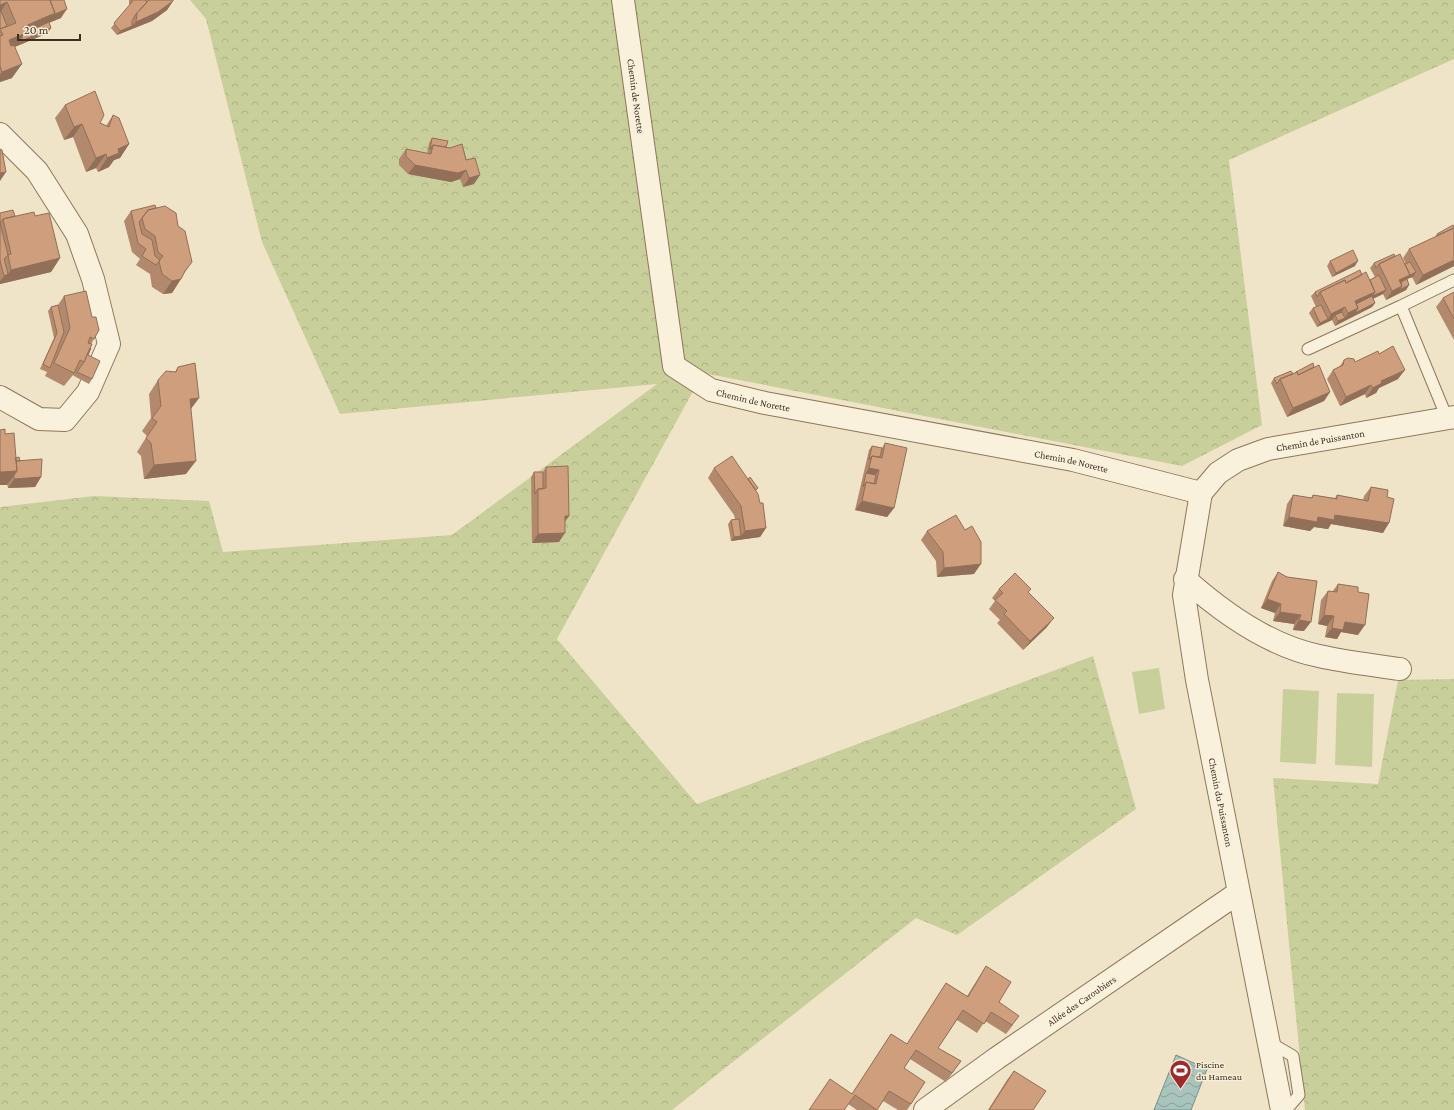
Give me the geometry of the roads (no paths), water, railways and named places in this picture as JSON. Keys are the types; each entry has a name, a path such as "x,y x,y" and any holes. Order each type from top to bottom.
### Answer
{"street":[{"name":"Chemin de Norette","path":"623,0 674,366 711,390 772,404 1073,460 1201,493"},
{"path":"0,134 37,171 77,234 93,279 110,344 88,392 65,420 39,419 0,397"},
{"name":"Chemin de Puissanton","path":"1201,493 1218,473 1238,460 1268,449 1450,417"},
{"name":"Chemin du Puissanton","path":"1201,493 1185,579 1184,595 1197,680 1282,1110"},
{"path":"1185,579 1197,590 1249,627 1280,644 1317,656 1400,670"},
{"name":"Allée des Caroubiers","path":"925,1110 997,1058 1238,893"}],"lane":[{"path":"1308,349 1454,280"},
{"path":"1401,306 1450,417"},
{"path":"1268,1042 1293,1056 1299,1095 1286,1110"}],"water":[{"name":"Piscine du Hameau","path":"1176,1055 1207,1069 1191,1110 1154,1110"}],"place":[{"name":"Piscine du Hameau","path":"1181,1090"}]}
